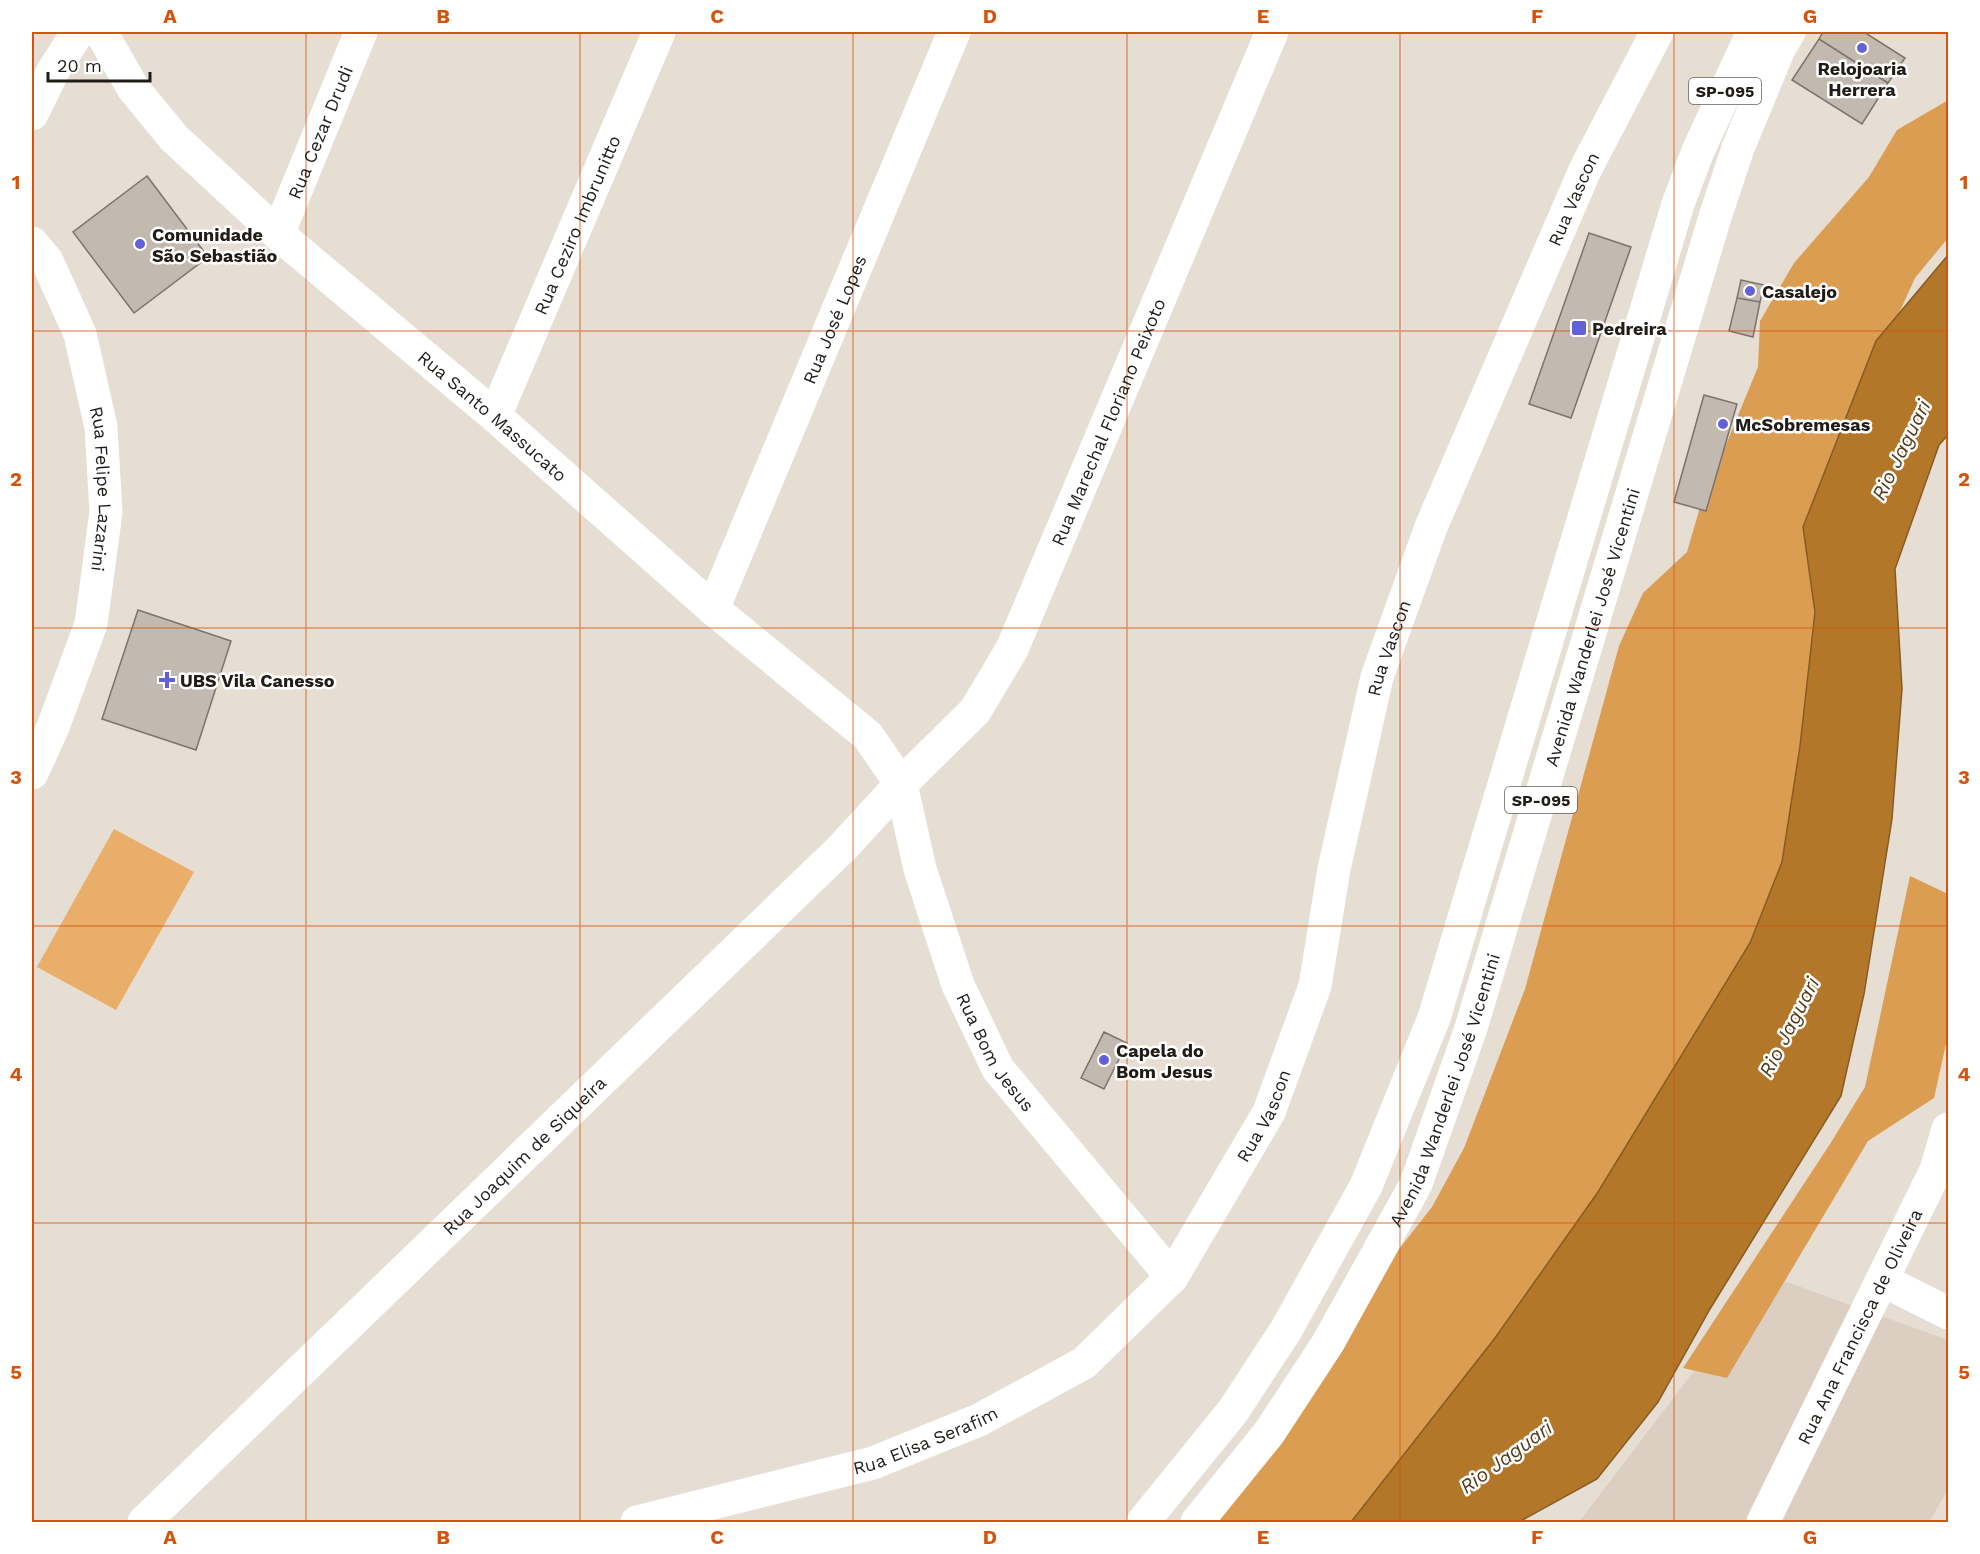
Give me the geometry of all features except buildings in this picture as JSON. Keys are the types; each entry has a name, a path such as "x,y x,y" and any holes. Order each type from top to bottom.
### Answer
{"street":[{"path":"32,114 53,70 78,32"},
{"name":"Rua Santo Massucato","path":"100,32 134,88 174,138 278,234 495,416 713,609 868,736 901,784"},
{"name":"Rua Cezar Drudi","path":"278,234 361,32"},
{"name":"Rua Ceziro Imbrunitto","path":"495,416 659,32"},
{"name":"Rua José Lopes","path":"713,609 954,32"},
{"name":"Rua Marechal Floriano Peixoto","path":"901,784 975,711 1012,649 1272,32"},
{"name":"Rua Vascon","path":"1172,1277 1269,1112 1315,986 1334,869 1377,677 1431,527 1585,170 1657,32"},
{"name":"Avenida Wanderlei José Vicentini","path":"1143,1522 1233,1411 1286,1330 1366,1186 1434,1018 1678,204 1698,151 1753,32"},
{"name":"Avenida Wanderlei José Vicentini","path":"1197,1522 1269,1433 1328,1343 1416,1184 1472,1028 1716,214 1738,148 1779,49 1789,32"},
{"name":"Rua Felipe Lazarini","path":"32,243 47,261 80,334 101,427 106,512 91,624 53,727 32,773"},
{"name":"Rua Bom Jesus","path":"901,784 920,869 958,985 998,1070 1172,1277"},
{"name":"Rua Joaquim de Siqueira","path":"144,1522 834,857 901,784"},
{"name":"Rua Ana Francisca de Oliveira","path":"1762,1522 1936,1170 1948,1129"},
{"name":"Rua Elisa Serafim","path":"637,1522 873,1463 979,1420 1084,1363 1172,1277"},
{"path":"1882,1281 1948,1314"}],"shaded area":[{"path":"1948,102 1948,238 1915,278 1871,375 1788,897 1556,1291 1367,1522 1209,1522 1396,1253 1432,1207 1464,1148 1525,989 1619,646 1643,593 1687,552 1705,490 1758,367 1760,321 1794,263 1869,177 1897,130"},
{"path":"114,829 194,872 116,1010 37,967"},
{"path":"1910,876 1948,894 1948,1035 1934,1098 1868,1141 1727,1378 1683,1368 1865,1087"},
{"path":"1767,1275 1948,1340 1948,1489 1929,1522 1579,1522"}],"water":[{"name":"Rio Jaguari","path":"1948,255 1948,435 1939,445 1895,569 1902,689 1892,819 1864,994 1841,1096 1710,1309 1658,1402 1597,1479 1519,1522 1351,1522 1495,1338 1598,1192 1750,943 1782,862 1800,746 1815,612 1803,527 1876,341"}],"place":[{"name":"Relojoaria Herrera","path":"1862,48"},
{"name":"Comunidade São Sebastião","path":"140,244"},
{"name":"Casalejo","path":"1750,291"},
{"name":"Pedreira","path":"1579,328"},
{"name":"McSobremesas","path":"1723,424"},
{"name":"UBS Vila Canesso","path":"167,680"},
{"name":"Capela do Bom Jesus","path":"1104,1060"}]}
